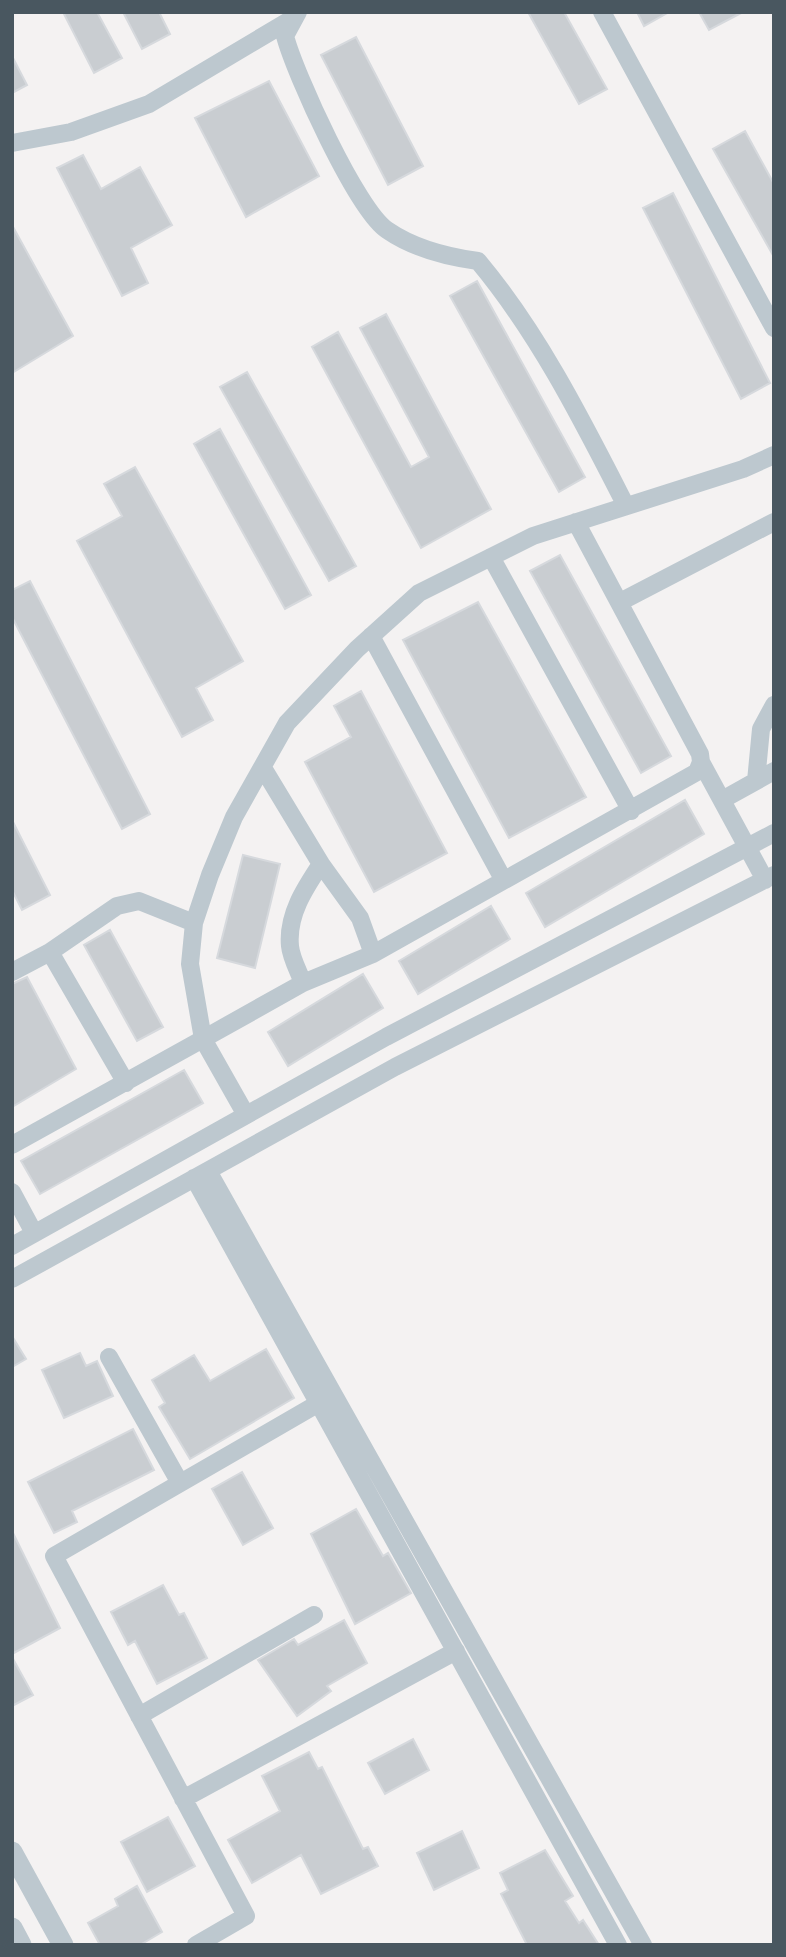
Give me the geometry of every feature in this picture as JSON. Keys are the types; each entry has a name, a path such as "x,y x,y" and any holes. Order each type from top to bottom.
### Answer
{"street":[{"path":"602,12 774,328"},
{"path":"12,142 71,132 149,104 295,16"},
{"path":"295,16 285,36 292,62 317,117 366,204 386,230 443,256 478,261 513,306 589,434 626,506"},
{"path":"246,1115 203,1039 190,964 194,923 234,817 287,723 371,636 419,593 533,536 743,469 774,455"},
{"path":"12,1279 395,1067 769,878 747,848 576,522"},
{"path":"620,602 774,522"},
{"path":"491,557 631,811"},
{"path":"371,636 503,879"},
{"path":"756,781 761,729 774,705"},
{"path":"12,1144 303,984 373,954 503,879 631,811 694,776 701,762"},
{"path":"263,768 321,864 360,918 373,954"},
{"path":"722,800 774,771"},
{"path":"12,1245 386,1037 774,833"},
{"path":"303,984 290,947 294,917 301,893 321,864"},
{"path":"15,965 50,952 117,906 139,901 194,923"},
{"path":"50,952 126,1083"},
{"path":"201,1175 319,1404 618,1945"},
{"path":"201,1175 643,1945"},
{"path":"12,1192 34,1233"},
{"path":"109,1357 180,1483"},
{"path":"196,1945 246,1916 54,1556 319,1404"},
{"path":"139,1716 314,1615"},
{"path":"183,1799 456,1651"},
{"path":"12,1852 63,1945"},
{"path":"12,1928 22,1945"}],"building":[{"path":"63,12 97,12 122,58 94,73"},
{"path":"123,12 159,12 170,34 142,49"},
{"path":"528,12 564,12 607,89 579,104"},
{"path":"637,12 669,12 644,26"},
{"path":"699,12 743,12 709,30"},
{"path":"356,37 423,166 388,185 321,55"},
{"path":"12,56 27,85 12,93"},
{"path":"269,81 319,176 246,217 195,118"},
{"path":"745,131 774,184 774,257 713,149"},
{"path":"83,155 101,189 140,167 172,225 131,248 148,283 122,296 57,168"},
{"path":"673,193 770,383 741,399 643,208"},
{"path":"12,225 73,336 12,373"},
{"path":"477,281 585,477 559,492 450,296"},
{"path":"386,314 491,509 421,548 312,347 338,332 411,467 429,457 360,328"},
{"path":"247,372 356,566 329,581 220,387"},
{"path":"220,429 311,595 285,609 194,444"},
{"path":"135,467 243,661 196,688 213,720 182,737 77,541 122,516 104,484"},
{"path":"560,555 671,756 641,773 530,571"},
{"path":"30,581 150,814 122,829 12,617 12,590"},
{"path":"478,602 586,797 509,838 403,640"},
{"path":"361,691 447,853 374,892 305,762 351,737 334,706"},
{"path":"685,800 704,834 545,927 526,893"},
{"path":"12,820 50,895 22,910 12,890"},
{"path":"243,855 280,864 255,968 217,958"},
{"path":"491,906 510,939 418,994 399,961"},
{"path":"110,930 163,1027 137,1041 84,945"},
{"path":"363,974 383,1008 288,1066 268,1032"},
{"path":"27,977 76,1069 12,1107 12,984"},
{"path":"184,1070 203,1103 40,1194 21,1161"},
{"path":"12,1336 26,1359 12,1367"},
{"path":"266,1349 294,1398 190,1459 159,1407 165,1403 152,1380 194,1355 210,1381"},
{"path":"80,1353 86,1366 97,1361 113,1396 64,1418 42,1370"},
{"path":"133,1429 154,1470 72,1511 77,1522 54,1533 28,1482"},
{"path":"242,1472 273,1528 243,1545 212,1489"},
{"path":"356,1509 383,1556 388,1553 411,1593 355,1624 311,1534"},
{"path":"12,1531 60,1628 12,1654"},
{"path":"163,1585 179,1615 184,1613 207,1658 157,1684 135,1641 128,1645 111,1612"},
{"path":"344,1620 367,1663 327,1686 331,1691 297,1716 258,1660 294,1639 298,1645"},
{"path":"12,1657 33,1695 12,1706"},
{"path":"413,1739 429,1770 385,1794 368,1763"},
{"path":"309,1752 318,1769 322,1767 363,1849 368,1847 378,1866 321,1894 301,1855 252,1883 228,1840 280,1811 262,1776"},
{"path":"168,1817 195,1866 147,1892 121,1842"},
{"path":"462,1831 479,1868 434,1890 417,1853"},
{"path":"545,1850 573,1896 565,1901 579,1923 583,1920 599,1945 527,1945 501,1894 508,1890 500,1873"},
{"path":"137,1886 162,1932 140,1945 100,1945 88,1923 118,1906 115,1899"}]}
